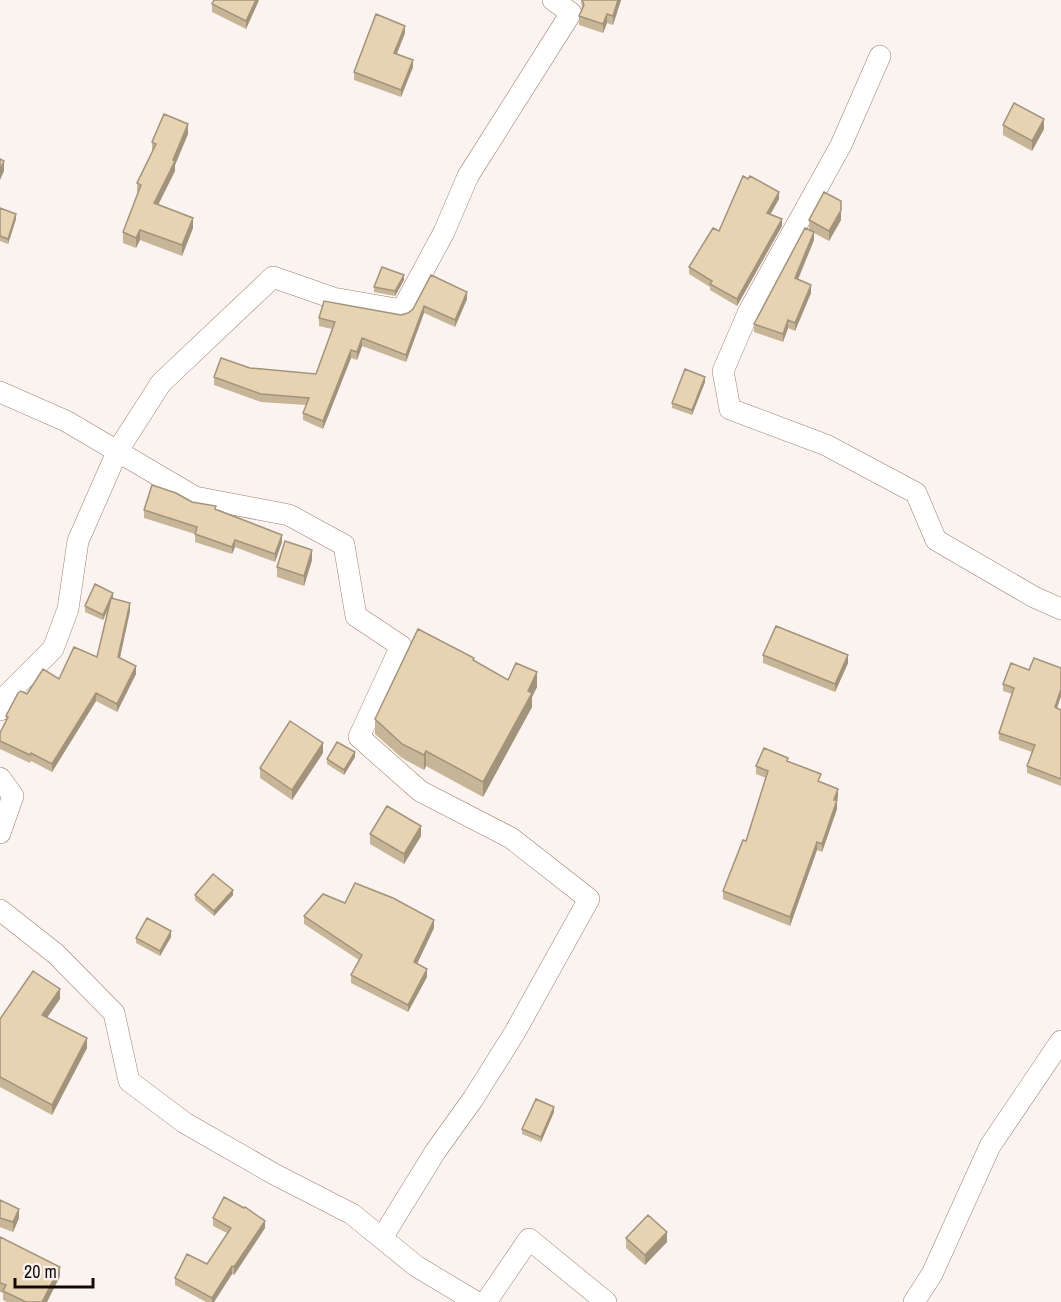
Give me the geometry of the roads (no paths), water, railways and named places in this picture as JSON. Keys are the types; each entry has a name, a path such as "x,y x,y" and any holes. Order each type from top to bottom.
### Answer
{"street":[{"path":"0,710 8,694 53,649 68,609 78,541 118,450 160,383 273,277 333,298 402,310 444,232 468,177 571,13 554,0"},
{"path":"880,56 841,145 749,311 723,371 730,408 826,445 916,493 936,540 1034,597 1061,609"},
{"path":"0,392 66,421 195,497 289,515 344,545 356,616 401,646 359,737 420,791 511,838 589,899 514,1032 382,1238"},
{"path":"0,778 13,796 0,833"},
{"path":"0,910 56,954 114,1013 129,1081 185,1123 352,1214 416,1266 476,1302"},
{"path":"914,1302 932,1274 990,1146 1061,1041"},
{"path":"486,1302 529,1239 606,1302"}]}
